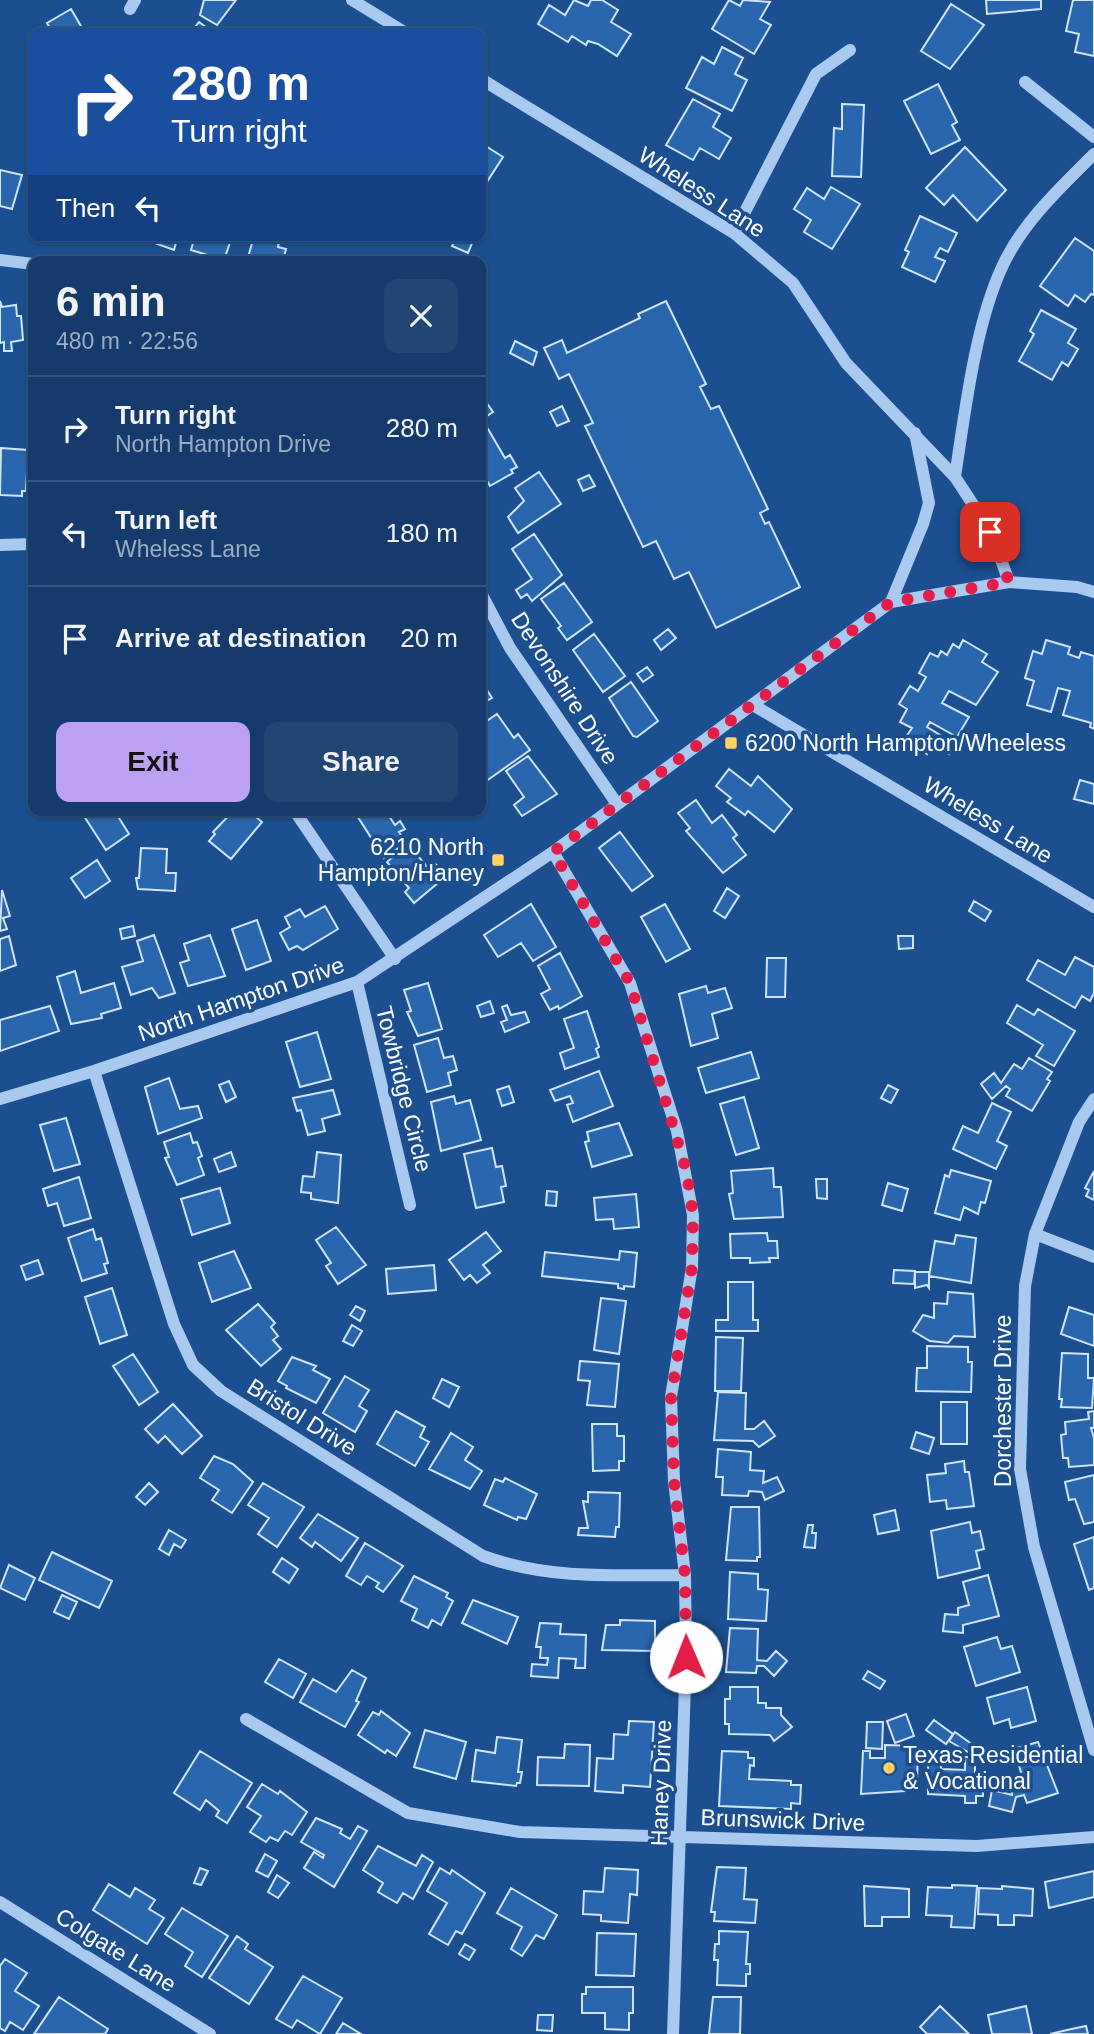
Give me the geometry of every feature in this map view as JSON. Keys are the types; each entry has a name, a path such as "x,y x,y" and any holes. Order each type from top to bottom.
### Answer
{"street":[{"path":"352,0 398,28"},
{"path":"734,233 816,74 850,50"},
{"name":"Wheless Lane","path":"486,82 734,233 793,283 846,363 955,477 990,532 1009,582"},
{"path":"1025,82 1094,137"},
{"path":"955,477 982,323 1003,264 1051,196 1094,154"},
{"path":"0,260 28,263"},
{"path":"891,602 929,503 915,433"},
{"path":"0,545 28,544"},
{"name":"North Hampton Drive","path":"0,1099 94,1071 357,982 553,852 891,602 1009,582 1077,587 1094,592"},
{"name":"Devonshire Drive","path":"486,602 510,648 617,804"},
{"name":"Wheless Lane","path":"752,705 1094,907"},
{"path":"298,816 395,959"},
{"name":"Haney Drive","path":"553,852 630,983 687,1173 693,1215 692,1267 671,1397 674,1481 685,1575 686,1657 673,2034"},
{"name":"Towbridge Circle","path":"357,982 410,1205"},
{"name":"Bristol Drive","path":"94,1071 174,1324 193,1365 221,1391 483,1556 514,1567 572,1576 685,1575"},
{"name":"Dorchester Drive","path":"1094,1099 1079,1122 1035,1234 1025,1286 1020,1469 1034,1547 1094,1750"},
{"path":"1035,1234 1094,1257"},
{"name":"Brunswick Drive","path":"246,1718 408,1813 520,1832 977,1846 1094,1836"},
{"name":"Colgate Lane","path":"0,1902 210,2034"}],"building":[{"path":"204,0 236,0 217,25 200,15"},
{"path":"574,0 588,6 591,0 602,0 618,10 611,22 631,34 617,56 598,44 588,41 586,45 572,36 568,42 538,24 549,5 565,15"},
{"path":"729,0 740,6 743,0 770,2 760,19 771,25 754,54 712,29"},
{"path":"986,0 1041,0 1041,9 987,14"},
{"path":"1073,0 1094,0 1094,56 1075,52 1079,34 1066,31"},
{"path":"951,4 984,25 950,69 921,51"},
{"path":"71,9 82,28 50,28 47,23"},
{"path":"199,22 207,28 194,28"},
{"path":"722,47 743,58 735,74 747,80 732,111 686,88 702,57 714,64"},
{"path":"938,84 957,122 952,125 960,140 931,154 904,101"},
{"path":"693,99 720,114 713,127 731,138 719,159 700,148 693,160 666,145"},
{"path":"842,104 864,105 861,177 832,176 834,128 842,129"},
{"path":"486,146 503,157 486,183"},
{"path":"965,147 1006,190 977,221 953,195 944,205 926,188"},
{"path":"0,170 22,175 12,209 0,206"},
{"path":"831,187 860,204 832,249 804,232 811,220 794,209 807,188 824,199"},
{"path":"920,216 957,233 948,252 940,248 935,257 945,261 935,282 902,267 909,252 905,250"},
{"path":"1075,238 1094,251 1094,295 1091,294 1085,302 1075,295 1068,306 1040,286"},
{"path":"152,242 176,242 174,250"},
{"path":"193,242 230,242 225,256 211,256 191,250"},
{"path":"252,242 279,242 278,247 286,249 284,256 248,256"},
{"path":"454,242 473,242 468,253 452,246"},
{"path":"0,301 2,307 16,305 17,316 21,316 23,340 11,342 12,351 4,351 4,342 0,343"},
{"path":"666,301 706,384 700,387 711,409 719,406 768,509 760,513 765,524 769,522 800,587 716,628 689,572 674,579 656,541 643,547 585,426 593,423 569,374 559,379 544,348 562,340 567,353 640,318 638,314"},
{"path":"1041,310 1076,329 1068,343 1078,349 1068,366 1062,362 1052,380 1019,361 1034,334 1030,331"},
{"path":"515,341 537,352 533,365 510,353"},
{"path":"486,402 493,412 486,417"},
{"path":"562,406 569,421 557,426 550,412"},
{"path":"488,429 505,458 510,455 517,467 511,470 513,473 490,486 486,479"},
{"path":"1,448 28,450 26,491 22,491 22,496 0,495"},
{"path":"539,472 561,504 518,533 508,517 524,501 515,488"},
{"path":"589,475 595,486 583,491 578,480"},
{"path":"534,534 562,575 532,601 527,594 521,598 516,590 532,579 512,549"},
{"path":"564,583 592,622 567,640 558,628 561,626 541,599"},
{"path":"668,629 676,638 661,650 654,640"},
{"path":"594,634 625,676 603,692 573,650"},
{"path":"963,640 987,654 982,662 998,672 976,705 949,691 942,703 969,717 957,737 930,722 927,727 955,744 949,754 933,744 927,754 904,740 912,728 900,722 907,709 899,704 910,686 918,691 926,677 919,673 930,653 938,657 941,651 947,655 953,644 959,648"},
{"path":"1046,640 1070,647 1068,654 1079,658 1081,652 1094,656 1094,729 1090,727 1091,723 1063,715 1070,691 1058,688 1051,712 1027,705 1034,681 1025,678 1033,651 1042,654"},
{"path":"647,667 653,675 643,682 637,674"},
{"path":"631,682 658,721 637,737 633,736 609,698"},
{"path":"486,689 492,698 486,701"},
{"path":"497,714 514,738 518,734 530,750 486,781 486,722"},
{"path":"528,756 557,794 522,816 514,805 524,797 506,771"},
{"path":"729,769 751,786 758,776 792,809 774,832 748,811 745,815 727,802 731,798 716,786"},
{"path":"1080,780 1094,784 1094,804 1074,799"},
{"path":"696,800 712,823 722,815 737,835 733,838 746,855 723,873 686,831 690,828 678,813"},
{"path":"84,816 118,816 129,834 106,850"},
{"path":"228,816 255,816 262,822 231,859 209,841 215,834 213,832"},
{"path":"357,816 389,816 395,825 400,821 405,829 399,832 406,843 384,858"},
{"path":"620,832 653,876 632,891 599,848"},
{"path":"408,844 428,868 434,863 442,869 440,871 445,877 414,903 405,892 409,888 387,862"},
{"path":"141,848 167,849 166,873 176,873 175,891 138,889 136,878 139,878"},
{"path":"97,860 110,881 85,898 71,878"},
{"path":"727,888 739,896 725,918 714,911"},
{"path":"2,890 10,916 3,918 7,929 0,931"},
{"path":"974,901 991,911 985,921 969,911"},
{"path":"531,904 556,947 533,961 521,943 498,957 484,935"},
{"path":"665,904 690,949 666,962 641,917"},
{"path":"325,906 338,929 303,950 297,946 289,950 280,933 290,927 285,917 300,909 305,917"},
{"path":"257,920 271,961 246,970 232,929"},
{"path":"133,926 135,936 122,939 120,929"},
{"path":"154,935 175,993 159,998 152,988 131,995 122,967 143,961 137,941"},
{"path":"210,935 225,976 188,986 180,963 189,960 184,944"},
{"path":"9,936 16,965 0,971 0,939"},
{"path":"898,936 913,936 913,948 899,949"},
{"path":"560,953 582,996 559,1009 558,1006 550,1010 541,994 550,989 538,966"},
{"path":"1075,957 1094,967 1094,993 1090,1001 1082,996 1075,1008 1027,980 1038,960 1065,975"},
{"path":"767,958 786,958 785,997 766,997"},
{"path":"75,971 81,993 114,983 121,1008 101,1014 102,1018 71,1024 57,977"},
{"path":"428,983 442,1029 418,1036 407,1012 411,1011 404,990"},
{"path":"706,986 708,993 725,988 732,1008 712,1014 718,1038 691,1046 679,994"},
{"path":"490,1001 494,1013 481,1017 477,1006"},
{"path":"507,1005 511,1015 525,1012 529,1022 505,1032 501,1022 507,1020 502,1007"},
{"path":"1017,1005 1034,1015 1038,1009 1075,1031 1054,1066 1036,1056 1043,1045 1007,1023"},
{"path":"50,1006 59,1031 0,1051 0,1020"},
{"path":"587,1011 599,1047 596,1049 599,1057 565,1069 560,1053 574,1048 564,1019"},
{"path":"317,1032 331,1079 300,1087 286,1042"},
{"path":"438,1038 444,1058 453,1056 457,1070 448,1073 451,1085 427,1092 414,1045"},
{"path":"751,1052 759,1078 706,1093 698,1068"},
{"path":"1029,1058 1052,1072 1047,1079 1050,1081 1032,1111 1006,1096 1010,1089 1006,1086 992,1099 981,1084 994,1073 1001,1083 1014,1064 1022,1069"},
{"path":"599,1071 613,1106 573,1122 567,1105 573,1103 570,1096 555,1101 550,1090"},
{"path":"169,1078 180,1109 198,1106 202,1118 158,1134 145,1087"},
{"path":"229,1081 236,1097 226,1102 219,1085"},
{"path":"888,1085 898,1090 891,1103 881,1098"},
{"path":"509,1086 514,1102 502,1106 497,1090"},
{"path":"333,1090 340,1114 322,1119 325,1131 308,1135 301,1110 297,1111 293,1098"},
{"path":"454,1096 456,1104 470,1100 481,1140 441,1151 431,1102"},
{"path":"744,1097 759,1148 736,1155 720,1104"},
{"path":"992,1103 1011,1112 997,1141 1007,1146 996,1169 953,1149 963,1126 978,1133"},
{"path":"66,1118 80,1164 54,1171 40,1125"},
{"path":"619,1123 632,1155 592,1167 585,1142 589,1141 587,1132"},
{"path":"190,1133 202,1156 198,1158 204,1175 177,1185 165,1158 169,1157 164,1142"},
{"path":"492,1148 496,1167 502,1166 506,1186 501,1187 504,1202 476,1208 464,1154"},
{"path":"231,1152 236,1166 219,1172 214,1159"},
{"path":"317,1152 341,1155 338,1203 311,1199 311,1193 301,1192 303,1176 314,1177"},
{"path":"773,1168 774,1187 781,1187 783,1217 734,1219 729,1194 733,1193 731,1171"},
{"path":"951,1170 991,1181 985,1203 981,1202 978,1214 964,1207 960,1220 935,1213 945,1175 949,1177"},
{"path":"1094,1171 1094,1200 1086,1196 1089,1190 1085,1188"},
{"path":"79,1177 91,1218 64,1226 57,1203 48,1206 43,1189"},
{"path":"816,1179 827,1179 827,1199 817,1198"},
{"path":"888,1183 908,1189 902,1211 882,1205"},
{"path":"220,1188 230,1223 192,1235 181,1199"},
{"path":"547,1191 557,1192 556,1206 546,1205"},
{"path":"636,1194 639,1227 614,1229 613,1219 596,1220 594,1198"},
{"path":"336,1227 366,1265 338,1284 326,1266 331,1263 316,1240"},
{"path":"93,1229 96,1240 101,1238 108,1263 104,1264 107,1273 82,1281 68,1238"},
{"path":"486,1232 501,1251 483,1265 490,1273 477,1283 470,1275 464,1280 449,1260"},
{"path":"767,1233 768,1241 777,1241 778,1258 769,1258 770,1262 750,1263 750,1258 731,1258 730,1234"},
{"path":"956,1235 976,1238 971,1283 929,1276 935,1241 954,1244"},
{"path":"234,1251 251,1288 212,1302 199,1263"},
{"path":"620,1251 637,1253 634,1287 624,1286 624,1289 618,1288 618,1284 542,1276 545,1252 619,1260"},
{"path":"38,1260 43,1274 26,1280 21,1266"},
{"path":"434,1265 436,1290 388,1294 386,1269"},
{"path":"894,1270 915,1271 914,1284 893,1283"},
{"path":"915,1272 929,1272 929,1288 927,1285 915,1288"},
{"path":"728,1282 753,1282 753,1320 758,1320 758,1331 716,1331 716,1320 728,1320"},
{"path":"112,1288 127,1335 100,1344 85,1297"},
{"path":"948,1292 973,1294 975,1337 954,1336 948,1343 930,1341 913,1331 923,1315 934,1318 934,1303 947,1304"},
{"path":"601,1298 626,1301 619,1354 594,1350"},
{"path":"258,1304 275,1323 271,1327 278,1336 273,1340 281,1349 261,1366 226,1330"},
{"path":"356,1306 365,1311 360,1321 350,1315"},
{"path":"1069,1307 1094,1315 1094,1346 1061,1334"},
{"path":"352,1325 362,1331 353,1346 343,1341"},
{"path":"716,1337 743,1338 741,1391 715,1391"},
{"path":"927,1346 968,1347 968,1362 972,1362 971,1392 916,1391 917,1368 927,1368"},
{"path":"1062,1353 1088,1354 1088,1378 1094,1378 1092,1408 1061,1407 1062,1399 1059,1399"},
{"path":"133,1354 158,1392 139,1405 113,1366"},
{"path":"292,1357 316,1366 313,1370 330,1379 316,1403 278,1381"},
{"path":"580,1361 619,1364 615,1407 587,1405 590,1381 578,1380"},
{"path":"345,1376 369,1390 359,1406 367,1411 355,1432 323,1413"},
{"path":"442,1379 459,1387 449,1407 433,1398"},
{"path":"718,1392 746,1393 745,1429 754,1429 764,1421 775,1436 759,1447 753,1441 714,1440"},
{"path":"941,1402 967,1402 967,1444 941,1444"},
{"path":"173,1404 202,1436 182,1454 165,1436 158,1443 145,1429"},
{"path":"396,1411 425,1427 420,1437 429,1442 415,1466 377,1444"},
{"path":"1094,1411 1094,1428 1091,1428 1094,1438 1094,1465 1069,1467 1068,1458 1063,1458 1061,1435 1066,1434 1065,1422 1089,1419 1088,1412"},
{"path":"592,1424 617,1424 617,1436 624,1436 624,1461 619,1461 619,1470 593,1471"},
{"path":"916,1432 934,1438 929,1454 911,1448"},
{"path":"451,1433 473,1447 465,1460 482,1471 470,1489 429,1469"},
{"path":"718,1449 751,1452 750,1470 764,1471 763,1483 777,1477 784,1491 765,1500 762,1492 749,1491 748,1496 722,1495 723,1477 716,1477"},
{"path":"214,1456 233,1464 253,1482 232,1513 212,1500 219,1490 200,1478"},
{"path":"964,1461 965,1472 969,1472 974,1506 947,1509 946,1500 930,1502 927,1475 946,1473 945,1464"},
{"path":"1094,1475 1094,1522 1084,1524 1075,1499 1069,1500 1065,1482"},
{"path":"505,1478 537,1494 526,1519 518,1517 517,1520 484,1505 495,1479 503,1482"},
{"path":"149,1483 158,1492 145,1505 136,1497"},
{"path":"263,1483 304,1507 277,1547 258,1534 269,1518 248,1505"},
{"path":"588,1492 620,1493 619,1527 616,1527 615,1537 578,1535 579,1528 588,1528 583,1501 588,1502"},
{"path":"731,1507 759,1507 760,1557 757,1557 757,1561 726,1560"},
{"path":"895,1510 899,1530 878,1534 874,1515"},
{"path":"318,1514 358,1538 341,1561 315,1542 312,1547 300,1538"},
{"path":"970,1522 972,1533 980,1531 984,1549 976,1551 980,1568 938,1578 931,1531"},
{"path":"808,1525 813,1525 812,1533 816,1533 815,1548 804,1547"},
{"path":"169,1530 186,1540 181,1548 174,1544 169,1555 159,1549"},
{"path":"1094,1537 1094,1588 1089,1590 1074,1544"},
{"path":"365,1543 403,1566 383,1592 376,1587 379,1583 367,1576 361,1585 346,1576"},
{"path":"52,1552 112,1581 99,1608 39,1580"},
{"path":"282,1558 298,1569 289,1583 273,1572"},
{"path":"9,1565 35,1578 25,1600 0,1588"},
{"path":"730,1572 758,1574 758,1589 768,1590 766,1621 728,1619"},
{"path":"988,1575 999,1616 963,1625 963,1633 943,1631 945,1614 958,1615 958,1608 969,1605 963,1582"},
{"path":"414,1576 448,1593 446,1597 453,1601 441,1625 432,1620 428,1628 412,1620 417,1609 401,1601"},
{"path":"62,1595 77,1602 69,1619 54,1612"},
{"path":"473,1600 518,1617 507,1644 462,1623"},
{"path":"620,1620 655,1621 655,1651 602,1650 606,1625 620,1625"},
{"path":"540,1623 561,1624 560,1634 586,1635 585,1668 575,1668 576,1659 559,1658 558,1678 531,1676 532,1664 547,1665 548,1658 540,1658 541,1647 536,1647"},
{"path":"730,1628 758,1629 757,1660 767,1661 776,1651 787,1661 774,1676 764,1666 757,1666 756,1673 726,1672"},
{"path":"997,1637 1001,1649 1012,1646 1020,1672 976,1686 964,1647"},
{"path":"279,1659 306,1674 293,1698 265,1682"},
{"path":"352,1670 366,1678 356,1701 359,1702 345,1727 300,1702 313,1679 336,1692"},
{"path":"868,1671 885,1681 880,1689 863,1679"},
{"path":"730,1687 758,1687 758,1703 766,1703 766,1708 781,1708 781,1715 792,1727 774,1741 770,1735 729,1734 729,1724 725,1724 725,1699 730,1699"},
{"path":"1027,1687 1036,1721 1011,1728 1009,1719 994,1724 987,1698"},
{"path":"381,1711 410,1733 396,1756 387,1750 385,1753 358,1735 373,1712 379,1715"},
{"path":"906,1714 914,1736 895,1743 887,1721"},
{"path":"934,1720 953,1734 946,1744 926,1730"},
{"path":"629,1721 654,1722 650,1787 623,1785 623,1793 595,1791 597,1758 613,1759 614,1734 628,1735"},
{"path":"867,1722 883,1722 882,1749 866,1748"},
{"path":"425,1730 466,1742 456,1779 414,1767"},
{"path":"955,1732 973,1745 968,1752 949,1741"},
{"path":"497,1737 522,1740 518,1772 522,1772 520,1783 516,1786 472,1781 476,1750 495,1753"},
{"path":"1038,1742 1058,1793 1027,1803 1024,1795 1016,1797 1012,1812 989,1806 992,1790 1012,1795 1011,1783 1023,1779 1014,1749"},
{"path":"565,1744 590,1745 589,1786 537,1785 538,1757 564,1758"},
{"name":"Texas Residential & Vocational","path":"885,1745 918,1746 917,1785 905,1785 905,1791 861,1794 863,1751 870,1751 870,1758 885,1758"},
{"path":"200,1751 252,1783 227,1823 216,1816 219,1811 206,1800 200,1810 174,1793"},
{"path":"722,1751 748,1752 748,1758 754,1758 754,1766 750,1765 749,1779 791,1781 791,1785 801,1785 800,1804 791,1803 791,1809 719,1806"},
{"path":"928,1757 941,1757 941,1769 965,1770 965,1757 975,1757 975,1779 983,1780 983,1796 976,1796 976,1803 965,1803 965,1796 928,1794"},
{"path":"262,1784 278,1794 280,1791 307,1812 292,1835 285,1831 278,1841 270,1837 266,1842 250,1832 261,1816 247,1807"},
{"path":"316,1818 342,1829 340,1833 350,1839 358,1826 367,1831 334,1887 304,1868 314,1852 323,1858 324,1855 301,1842"},
{"path":"378,1846 416,1866 422,1855 433,1862 413,1899 403,1893 397,1903 378,1892 383,1883 363,1870"},
{"path":"265,1854 277,1861 268,1877 256,1871"},
{"path":"717,1867 746,1868 744,1899 757,1900 755,1923 714,1921 715,1912 711,1912"},
{"path":"200,1868 208,1871 201,1885 194,1883"},
{"path":"440,1868 450,1874 452,1870 485,1893 462,1934 456,1931 448,1945 429,1934 447,1903 427,1891"},
{"path":"605,1868 638,1870 637,1895 630,1894 628,1923 601,1921 601,1915 583,1914 584,1891 603,1892"},
{"path":"1094,1871 1094,1897 1049,1908 1045,1882"},
{"path":"277,1875 289,1883 278,1898 268,1892"},
{"path":"109,1884 130,1897 135,1888 155,1900 149,1909 164,1918 147,1944 93,1910"},
{"path":"952,1885 977,1886 974,1928 951,1927 952,1916 926,1915 928,1887 952,1888"},
{"path":"864,1886 909,1889 909,1917 882,1917 882,1926 865,1926"},
{"path":"1002,1886 1033,1889 1032,1916 1014,1915 1014,1925 998,1925 998,1915 978,1914 979,1888 1002,1889"},
{"path":"511,1888 557,1915 544,1939 536,1935 522,1956 511,1949 522,1927 497,1913"},
{"path":"182,1908 228,1936 202,1977 185,1966 193,1952 165,1934"},
{"path":"719,1931 748,1932 746,1964 750,1964 750,1974 746,1974 746,1986 717,1985 718,1960 714,1960 715,1944 719,1944"},
{"path":"597,1933 636,1934 634,1976 596,1975"},
{"path":"237,1936 248,1944 245,1949 273,1967 249,2004 209,1978"},
{"path":"465,1944 475,1950 469,1960 459,1954"},
{"path":"5,1959 27,1973 15,1991 39,2006 23,2030 10,2022 5,2031 0,2028 0,1966"},
{"path":"303,1976 342,1998 320,2034 297,2020 292,2028 276,2019"},
{"path":"586,1987 633,1987 633,2013 629,2013 629,2030 605,2029 605,2013 582,2013 582,1994 586,1994"},
{"path":"59,1997 108,2029 105,2034 34,2034"},
{"path":"713,1997 741,1997 740,2034 709,2034"},
{"path":"940,2006 969,2034 927,2034 920,2027"},
{"path":"1026,2006 1032,2034 992,2034 988,2015"},
{"path":"538,2015 553,2015 552,2031 537,2030"},
{"path":"343,2023 361,2034 336,2034"},
{"path":"1086,2026 1088,2034 1050,2034 1067,2030"}],"place":[{"name":"6200 North Hampton/Wheeless","path":"731,743"},
{"name":"6210 North Hampton/Haney","path":"498,860"},
{"name":"Texas Residential & Vocational","path":"889,1768"}],"route":[{"path":"686,1657 685,1575 674,1481 671,1397 692,1267 693,1215 687,1173 677,1131 630,983 553,852 891,602 1009,582 990,532"}]}
